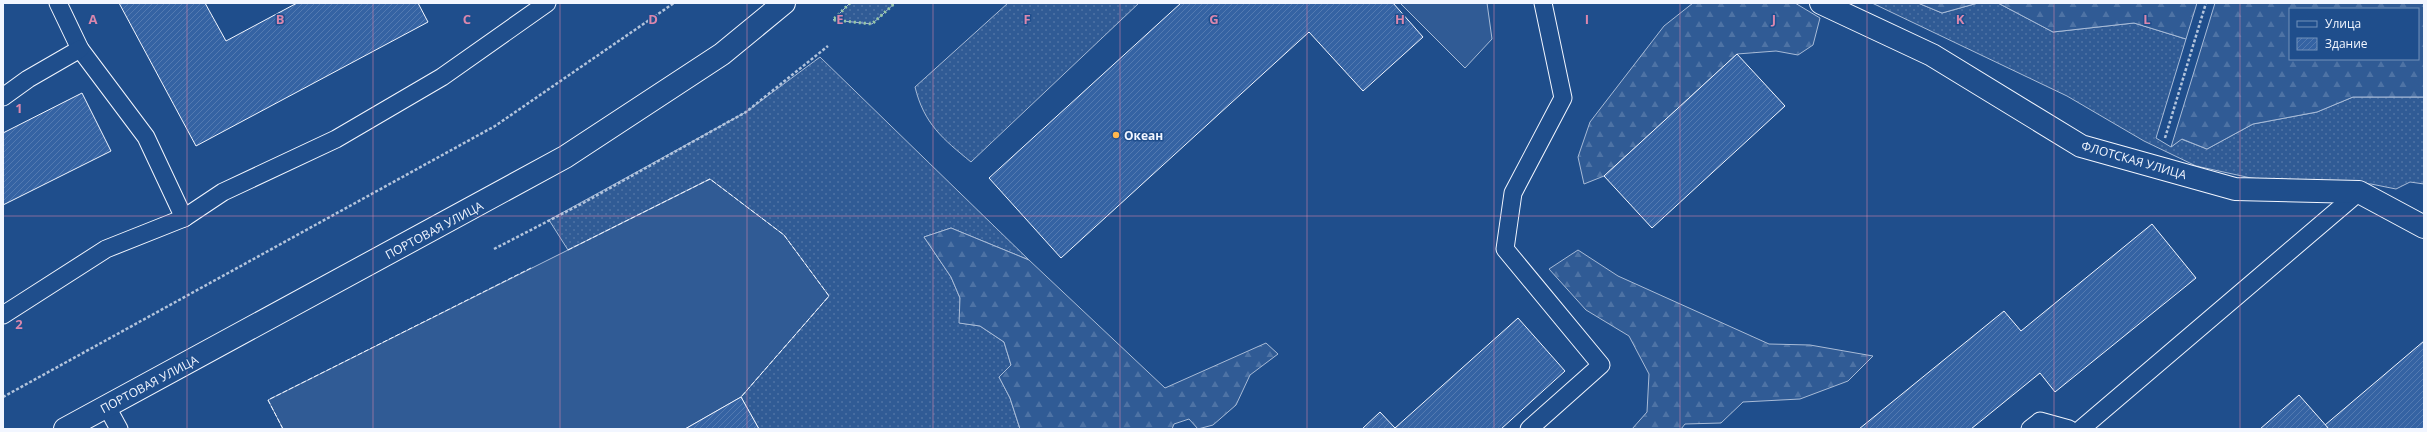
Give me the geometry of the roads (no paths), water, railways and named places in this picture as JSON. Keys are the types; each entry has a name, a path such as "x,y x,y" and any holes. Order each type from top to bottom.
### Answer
{"street":[{"name":"ПОРТОВАЯ УЛИЦА","path":"65,429 565,157 722,54 784,3"},
{"name":"ФЛОТСКАЯ УЛИЦА","path":"1821,3 1932,55 2081,146 2235,189 2359,192 2424,227"}],"lane":[{"path":"58,3 80,50 146,137 184,218"},
{"path":"3,315 106,249 184,218 223,192 336,139 442,77 547,3"},
{"path":"1529,429 1602,365 1505,249 1513,193 1563,98 1543,3"},
{"path":"3,97 28,78 80,50"},
{"path":"2081,429 2359,192"},
{"path":"107,407 118,429"},
{"path":"2030,429 2040,421 2069,429"}],"place":[{"name":"Океан","path":"1116,135"}]}
